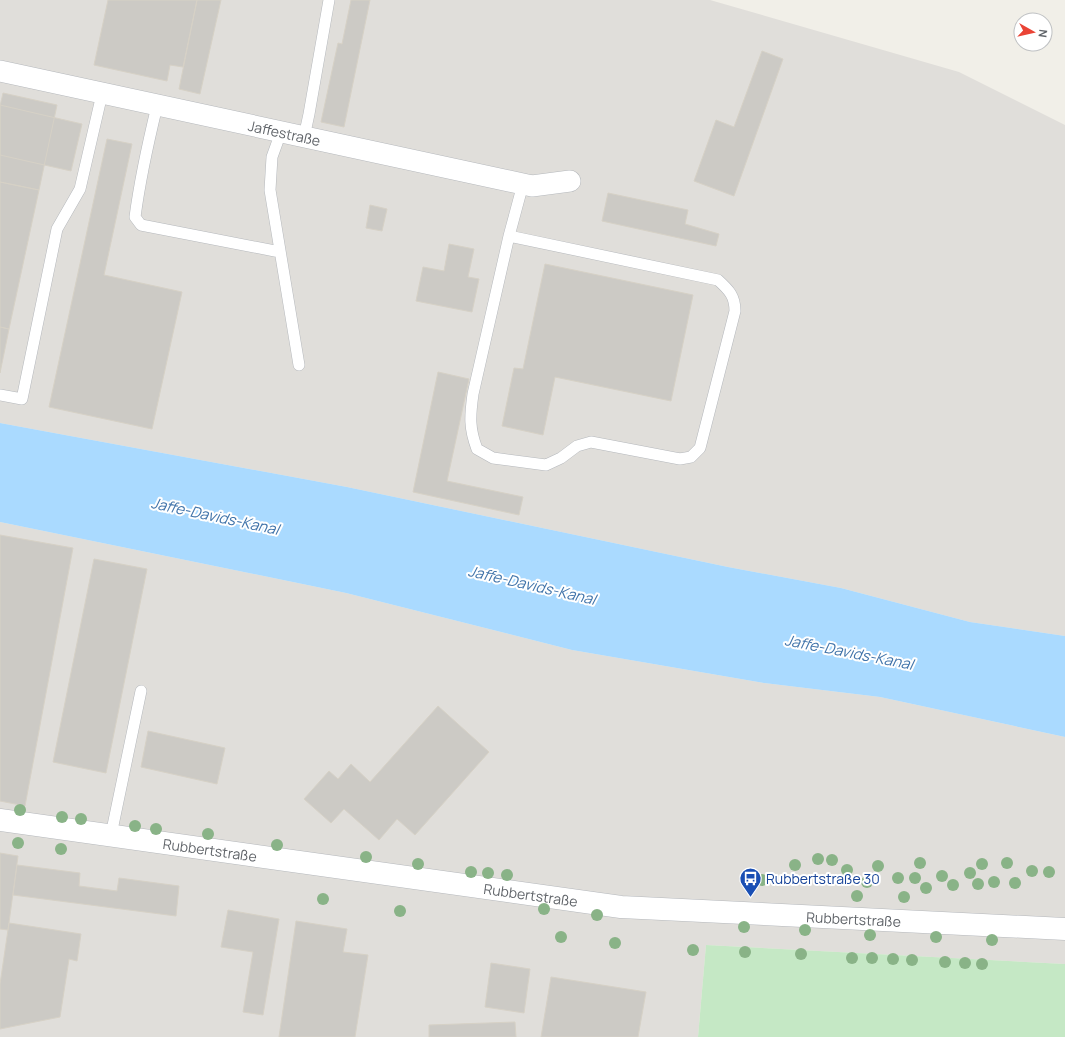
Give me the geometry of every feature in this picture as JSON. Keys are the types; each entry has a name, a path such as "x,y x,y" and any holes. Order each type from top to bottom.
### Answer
{"street":[{"name":"Jaffestraße","path":"0,71 532,186 570,181"},
{"name":"Rubbertstraße","path":"0,820 621,907 1065,929"}],"lane":[{"path":"304,137 329,0"},
{"path":"0,395 22,399 57,229 80,189 102,94"},
{"path":"157,106 145,155 137,202 135,217 141,225 280,252"},
{"path":"281,132 272,157 270,190 299,365"},
{"path":"509,236 718,280 726,288 735,300 735,311 700,448 691,457 680,459 591,442 577,446 561,458 546,465 493,458 476,449 470,432 473,394 509,236 523,184"},
{"path":"111,835 142,691"}],"shaded area":[{"path":"0,0 710,0 959,72 1065,125 1065,636 970,622 841,588 728,567 347,487 0,423"},
{"path":"0,522 346,593 572,650 764,683 880,697 1065,737 1065,964 706,945 698,1037 0,1037"}],"green space":[{"path":"706,945 1065,964 1065,1037 698,1037"}],"water":[{"name":"Jaffe-Davids-Kanal","path":"0,423 347,487 728,567 841,588 970,622 1065,636 1065,737 880,697 764,683 572,650 346,593 0,522"}],"building":[{"path":"108,0 197,0 183,67 170,65 167,81 94,65"},
{"path":"197,0 221,0 200,94 179,89"},
{"path":"351,0 370,0 344,127 321,122 338,43 342,44"},
{"path":"762,51 783,59 734,196 694,181 716,120 734,127"},
{"path":"3,93 57,105 39,190 0,182 0,106"},
{"path":"0,105 82,124 71,171 0,155"},
{"path":"107,139 132,144 104,275 182,292 152,429 49,407"},
{"path":"0,182 39,190 9,329 0,327"},
{"path":"608,193 688,210 685,224 719,234 716,246 602,221"},
{"path":"370,205 387,209 382,231 366,228"},
{"path":"449,244 474,249 468,277 479,279 472,312 416,301 423,267 444,271"},
{"path":"545,264 693,295 671,401 555,377 543,435 502,426 514,368 523,369"},
{"path":"0,327 9,329 0,373"},
{"path":"438,372 469,379 447,481 523,497 519,515 413,492"},
{"path":"0,535 73,548 25,806 0,801"},
{"path":"94,559 147,569 106,773 53,762"},
{"path":"438,706 489,752 415,835 397,819 379,840 344,809 331,823 304,799 329,771 338,779 351,764 370,782"},
{"path":"148,731 225,748 217,784 141,767"},
{"path":"0,853 18,856 8,930 0,929"},
{"path":"17,865 80,873 79,886 117,891 119,878 179,886 176,916 13,895"},
{"path":"228,910 279,919 263,1015 243,1012 253,952 221,947"},
{"path":"296,921 347,929 343,952 368,955 355,1037 279,1037"},
{"path":"9,923 81,934 77,961 69,959 60,1017 0,1029 0,984"},
{"path":"491,963 530,969 524,1013 485,1007"},
{"path":"551,977 646,992 638,1037 541,1037"},
{"path":"515,1022 516,1037 429,1037 429,1025"}],"place":[{"name":"Rubbertstraße 30","path":"750,898"}]}
